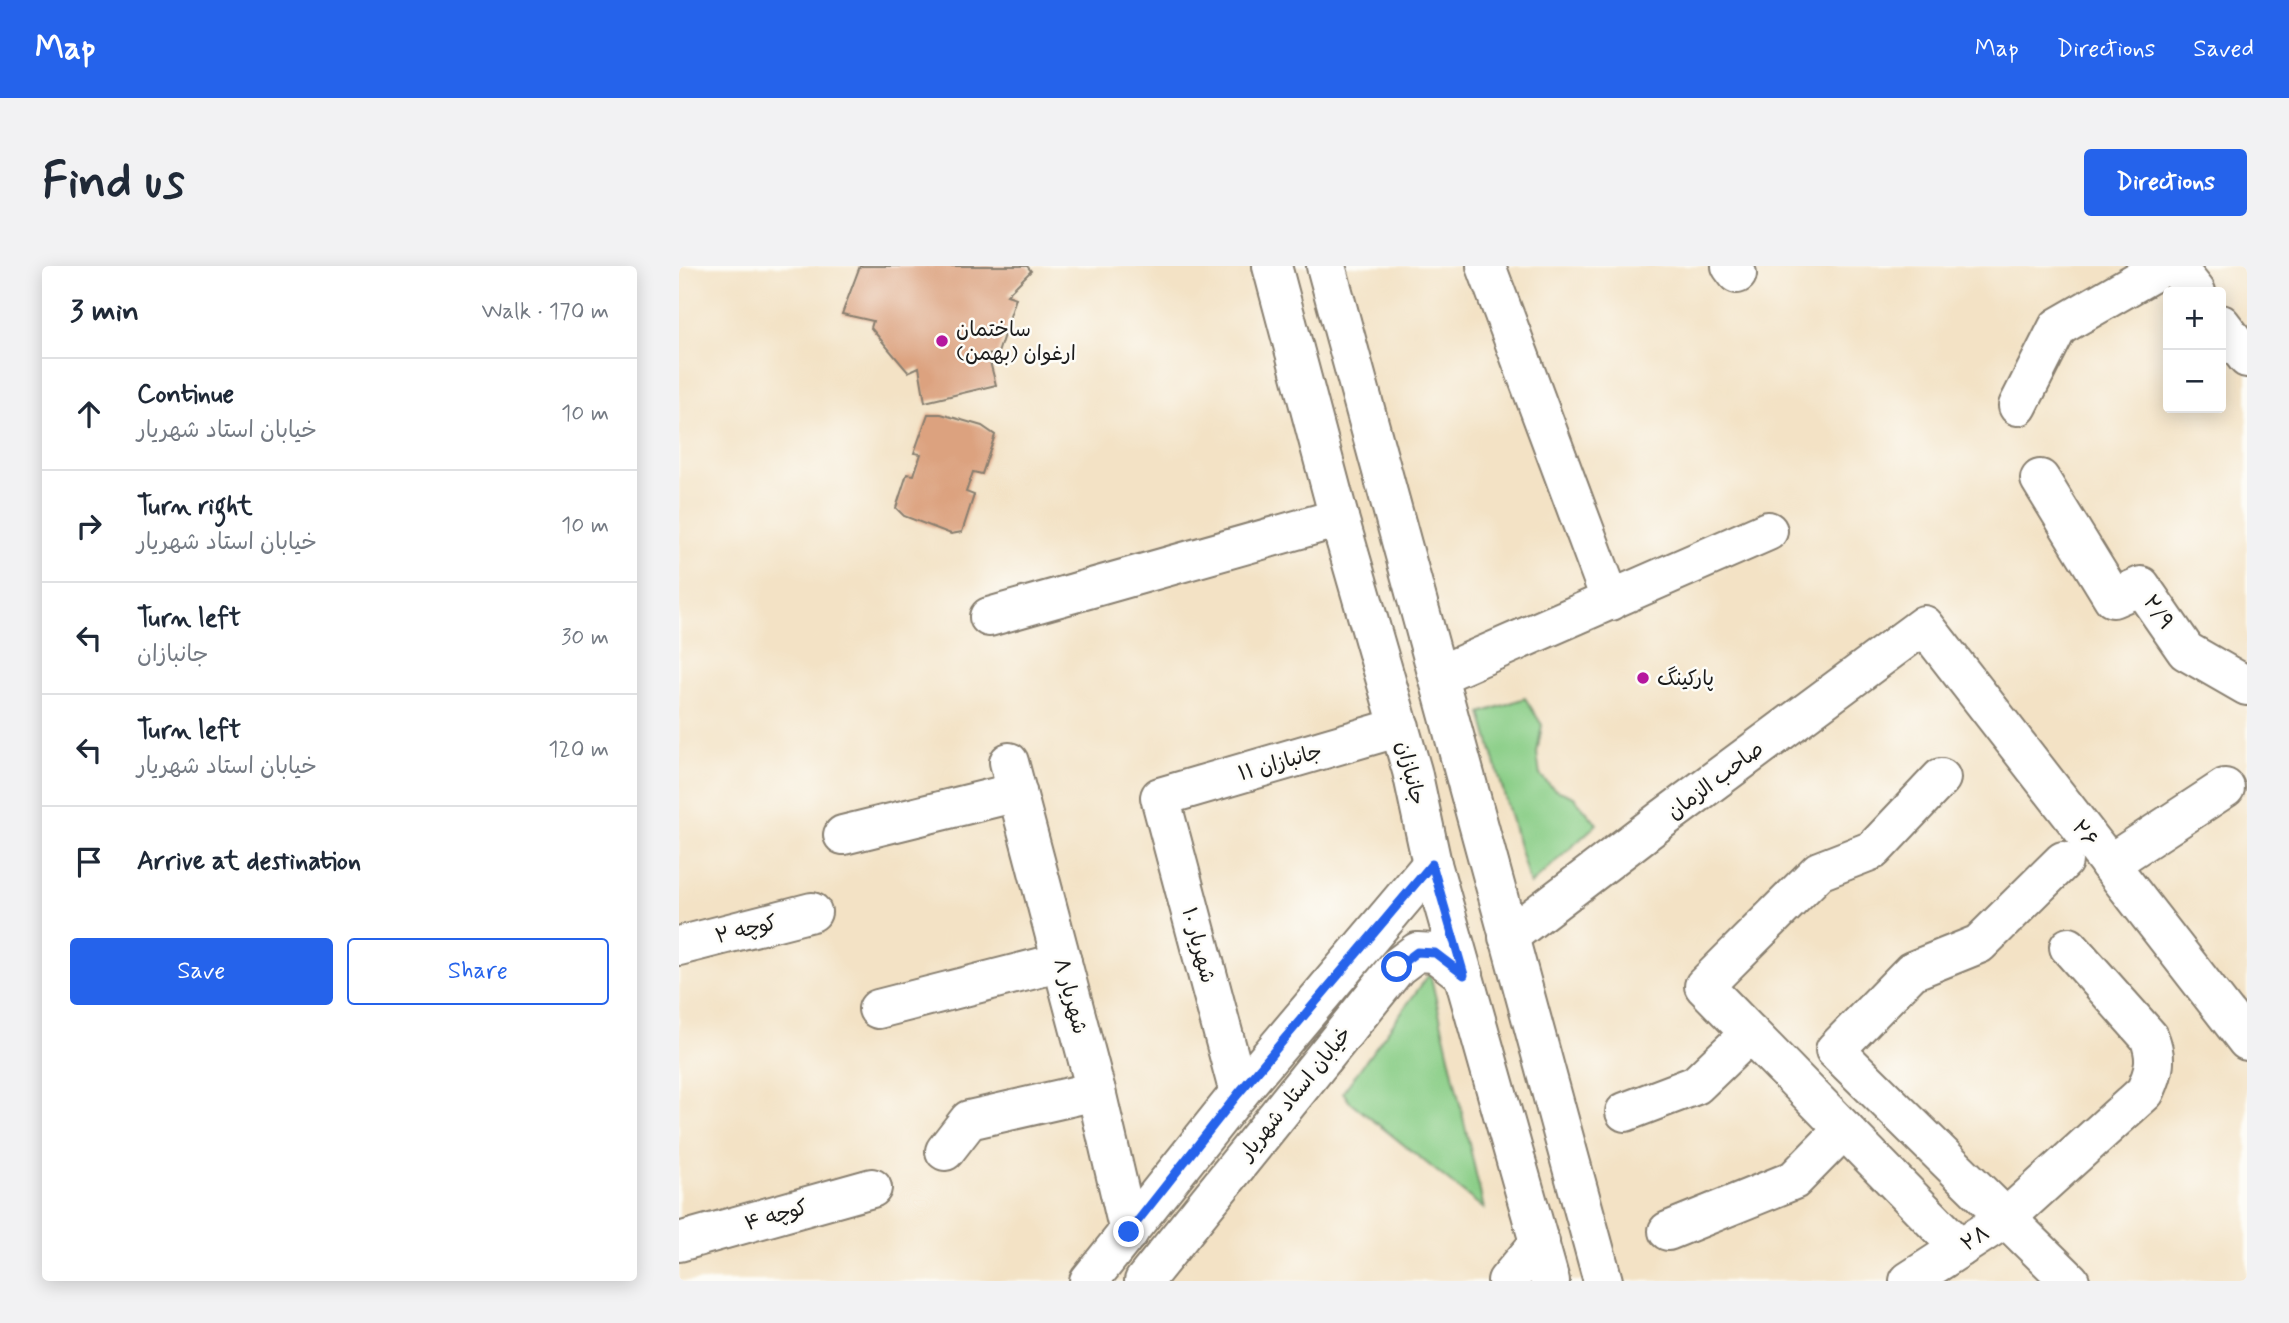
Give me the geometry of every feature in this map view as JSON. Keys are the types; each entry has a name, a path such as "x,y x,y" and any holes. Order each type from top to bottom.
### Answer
{"street":[{"name":"جانبازان","path":"1272,266 1339,518 1400,727 1432,864 1550,1281"},
{"path":"1327,266 1602,1281"},
{"path":"1486,266 1611,601"},
{"path":"2018,406 2058,327 2164,266"},
{"path":"2175,266 2192,287"},
{"path":"2226,331 2247,358"},
{"name":"۲/۹","path":"2040,479 2113,598 2141,586 2186,650 2247,686"},
{"path":"989,617 1339,518"},
{"path":"1439,675 1768,531"},
{"name":"۲۶","path":"1924,625 2247,1041"},
{"name":"صاحب الزمان","path":"1508,937 1924,625"},
{"name":"۱۱ جانبازان","path":"1160,797 1400,727"},
{"name":"شهریار ۸","path":"843,835 1013,777 1096,1091 1129,1232"},
{"path":"1941,778 1873,850 1819,871 1704,986 1960,1248"},
{"path":"2109,864 2224,788"},
{"name":"شهریار ۱۰","path":"1160,797 1238,1094"},
{"path":"2063,861 1979,944 1912,971 1835,1050 2070,1281"},
{"name":"خیابان استاد شهریار","path":"1089,1281 1238,1094 1432,864"},
{"name":"کوچه ۲","path":"679,946 812,912"},
{"name":"۲۸","path":"1909,1281 2006,1218 2145,1092 2155,1068 2154,1050 2149,1037 2069,947"},
{"name":"خیابان استاد شهریار","path":"1144,1281 1397,967 1417,952 1435,953 1464,975"},
{"path":"878,1009 1062,962"},
{"path":"1625,1112 1696,1085 1750,1033"},
{"path":"945,1151 969,1120 1096,1091"},
{"path":"1668,1231 1794,1180 1844,1129"},
{"name":"کوچه ۴","path":"679,1242 872,1188"},
{"path":"1507,1281 1540,1242"}],"green space":[{"path":"1525,698 1542,725 1537,753 1540,775 1554,789 1574,797 1597,824 1530,885 1481,713"},
{"path":"1430,973 1484,1209 1349,1101 1343,1092"}],"building":[{"name":"ساختمان ارغوان (بهمن)","path":"860,266 1027,266 1031,271 1007,295 1016,298 997,356 988,354 996,385 925,402 919,367 908,372 871,328 873,321 842,314"},
{"path":"928,414 941,414 982,426 995,435 982,474 973,472 966,492 974,495 962,532 951,534 904,516 896,508 907,474 914,475 921,454 914,453"}],"place":[{"name":"ساختمان ارغوان (بهمن)","path":"942,341"},
{"name":"پارکینگ","path":"1643,678"}],"route":[{"path":"1129,1232 1238,1094 1432,864 1464,975 1435,953 1417,952 1397,967"}]}
